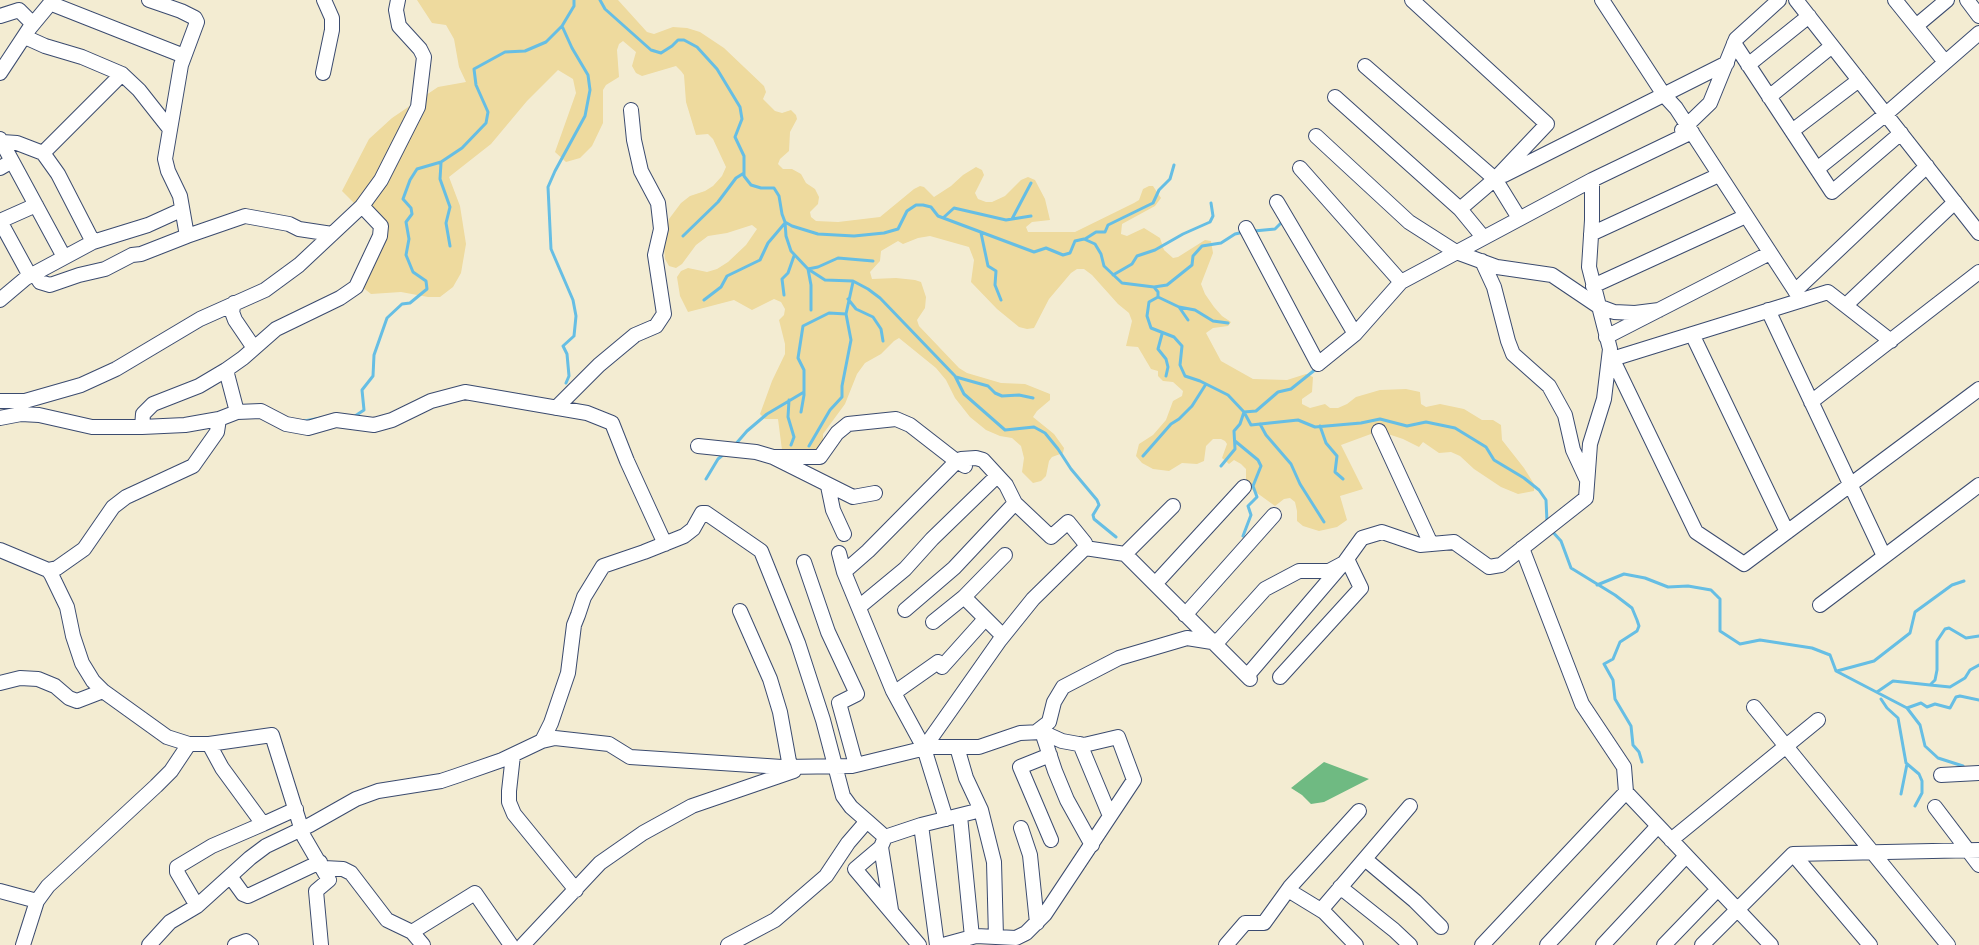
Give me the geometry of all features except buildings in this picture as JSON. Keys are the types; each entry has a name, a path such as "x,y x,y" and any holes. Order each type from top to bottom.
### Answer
{"street":[{"path":"149,0 195,18 197,26 184,56 165,159 180,196 187,236"},
{"path":"323,73 332,30 332,18 324,0"},
{"path":"0,418 116,369 200,319 265,290 299,265 362,206 381,180 418,107 424,57 420,49 399,27 396,10 398,0"},
{"path":"1412,0 1547,124 1495,179 1460,209"},
{"path":"1602,0 1664,95 1677,108 1798,296"},
{"path":"1246,228 1318,364 1355,334 1401,282 1592,180 1671,142 1689,128 1710,103 1736,39 1779,0"},
{"path":"1796,0 1979,233"},
{"path":"1895,0 1945,63"},
{"path":"1916,26 1947,0"},
{"path":"1967,0 1979,16"},
{"path":"0,74 33,24 53,2 184,56"},
{"path":"0,16 19,10 33,24"},
{"path":"1748,65 1809,16"},
{"path":"1817,169 1886,114 1979,33"},
{"path":"25,37 122,74 139,90 169,128"},
{"path":"1734,43 1832,192 1901,133"},
{"path":"1769,97 1832,46"},
{"path":"1495,179 1727,63"},
{"path":"1365,66 1495,179 1519,218"},
{"path":"43,153 122,74"},
{"path":"1792,131 1858,80"},
{"path":"1335,97 1460,209 1483,237"},
{"path":"555,408 599,365 635,335 656,326 664,314 655,255 661,229 658,203 641,171 634,140 631,110"},
{"path":"1316,136 1409,222 1456,252 1497,267 1552,275 1598,306 1614,312 1635,313 1659,310"},
{"path":"69,279 62,258 36,205 6,164 1,140 17,143 43,153 58,174 93,242"},
{"path":"1798,296 1927,166"},
{"path":"1300,168 1401,282"},
{"path":"1591,234 1719,175"},
{"path":"1085,548 1125,554 1248,678 1362,538 1382,532 1419,545 1454,542 1489,567 1501,565 1586,498 1590,444 1604,399 1610,359 1610,349 1589,267 1592,180"},
{"path":"1277,202 1355,334"},
{"path":"1846,305 1955,202"},
{"path":"36,205 0,221 32,274 40,282 50,285 105,269 135,254 141,254 245,216 332,234"},
{"path":"142,427 143,414 153,404 199,386 226,370 276,329 340,298 356,287 380,236 381,226 374,216 362,206"},
{"path":"0,300 32,274 93,242 148,225 181,210"},
{"path":"1593,286 1746,216"},
{"path":"124,232 135,254"},
{"path":"1606,337 1770,253"},
{"path":"1482,261 1494,286 1513,354 1549,386 1565,415 1573,450 1587,480"},
{"path":"1811,402 1979,272"},
{"path":"1610,359 1768,310 1798,296 1828,292 1891,340"},
{"path":"234,303 232,312 235,320 254,348"},
{"path":"1768,310 1884,556"},
{"path":"1692,334 1787,532"},
{"path":"1610,359 1696,532 1744,564 1979,389"},
{"path":"226,370 237,412"},
{"path":"0,401 39,415 92,427 185,425 219,419 237,412 265,412 286,424 308,428 336,420 374,425 392,420 431,401 465,392 587,413 612,423 665,544"},
{"path":"0,550 48,570 57,568 84,549 113,507 126,497 193,466 217,432 219,419"},
{"path":"773,457 820,457 837,433 848,424 896,419 910,425 961,462"},
{"path":"1379,431 1431,544"},
{"path":"698,446 756,452 773,457 853,497 875,493"},
{"path":"844,572 961,462 976,458 983,460 1006,485 1015,503 1051,537 1068,522 1085,543 1085,548"},
{"path":"859,607 905,569 932,539 997,476"},
{"path":"1820,605 1979,485"},
{"path":"828,486 833,510 844,534"},
{"path":"1155,584 1244,487"},
{"path":"904,610 954,568 1015,503"},
{"path":"1125,554 1173,506"},
{"path":"542,741 551,723 568,673 574,625 584,597 603,566 684,536 693,530 699,515 706,513 761,551 798,644 836,766 838,783 843,796 850,807 867,821 883,842 891,911"},
{"path":"1185,615 1274,515"},
{"path":"924,748 1003,636 1033,598 1085,548"},
{"path":"1522,548 1582,704 1624,767 1626,792 1771,945"},
{"path":"839,553 844,572 894,693 924,748 946,819"},
{"path":"933,622 964,597 1005,555"},
{"path":"1039,732 1049,722 1054,702 1064,687 1119,658 1187,638 1212,642 1220,639 1265,589 1299,571 1329,571 1345,561"},
{"path":"1280,677 1361,588 1345,561"},
{"path":"804,562 828,632 857,694 839,703 856,765"},
{"path":"48,570 67,607 82,663 93,681 103,691 167,737 189,744 209,744 272,735 301,829 329,881 317,888 316,894 321,945"},
{"path":"964,597 1003,636"},
{"path":"740,611 770,679 780,712 790,767"},
{"path":"894,693 938,662 942,667 985,618"},
{"path":"0,683 20,678 38,679 55,686 69,698 77,701 103,691"},
{"path":"1754,708 1948,945"},
{"path":"1671,840 1818,720"},
{"path":"1039,732 1067,800 1092,845"},
{"path":"155,943 170,922 197,906 266,846 367,794 441,781 555,738 609,744 630,757 790,767 856,765 924,748 979,747 1020,733 1039,732 1062,741 1084,745 1118,737 1134,780 1052,906 1026,933 1016,938 999,940 972,937 943,945"},
{"path":"23,945 37,901 48,886 171,771 189,744"},
{"path":"209,744 222,768 263,824"},
{"path":"1080,744 1110,816"},
{"path":"957,747 966,778 981,810 994,862 999,940"},
{"path":"513,755 509,802 514,814 576,890"},
{"path":"1050,755 1020,767 1051,840"},
{"path":"523,945 600,863 674,815 692,806 808,766"},
{"path":"1941,775 1979,772"},
{"path":"1482,945 1626,792"},
{"path":"1320,910 1410,806"},
{"path":"1935,807 1974,851 1979,865"},
{"path":"197,906 177,872 177,867 212,846 296,809"},
{"path":"919,945 855,868 883,842 921,825 981,810"},
{"path":"1234,942 1245,923 1264,923 1288,890 1359,811"},
{"path":"960,816 972,937"},
{"path":"728,945 767,926 826,876 848,843 867,821"},
{"path":"921,825 937,945"},
{"path":"1547,945 1658,826"},
{"path":"1021,828 1030,855 1036,922"},
{"path":"1710,942 1737,909 1794,854 1974,851"},
{"path":"1794,854 1870,945"},
{"path":"1603,945 1686,856"},
{"path":"1365,859 1415,901 1441,927"},
{"path":"230,876 246,896 322,865 343,869 351,873 387,920 412,932 423,945"},
{"path":"1340,887 1410,945"},
{"path":"1664,945 1718,889"},
{"path":"1288,890 1320,910 1356,945"},
{"path":"0,891 37,901"},
{"path":"412,932 475,894 511,945"},
{"path":"235,945 246,941 251,945"}],"green space":[{"path":"1324,762 1369,779 1324,802 1311,804 1291,788"}],"sand":[{"path":"417,0 618,0 647,32 654,34 673,27 700,32 724,48 764,86 766,92 763,99 775,111 782,113 791,110 796,115 797,119 790,132 789,151 778,164 783,169 792,169 801,174 806,183 815,189 819,197 818,204 810,212 811,217 816,221 838,222 880,217 914,189 924,187 934,197 976,167 982,170 984,175 975,193 978,199 986,202 992,202 1005,196 1021,180 1028,177 1035,180 1045,199 1050,220 1032,222 1026,227 1028,232 1075,232 1134,203 1139,200 1143,189 1153,186 1161,198 1155,206 1122,224 1121,234 1127,236 1144,228 1160,238 1164,250 1173,258 1205,240 1211,241 1213,253 1201,284 1214,307 1231,322 1228,326 1213,328 1206,333 1221,361 1253,379 1287,380 1306,374 1313,377 1312,392 1302,399 1302,404 1310,408 1325,404 1330,408 1338,408 1356,397 1380,390 1406,389 1420,392 1421,404 1426,407 1440,404 1464,409 1482,420 1493,420 1501,425 1502,440 1524,468 1534,484 1534,491 1518,494 1501,487 1474,469 1460,456 1451,452 1439,453 1423,442 1419,447 1379,431 1341,445 1363,489 1340,496 1347,520 1337,527 1319,531 1303,526 1297,521 1295,502 1290,498 1284,499 1275,506 1246,485 1246,469 1234,460 1229,464 1222,458 1227,444 1221,439 1213,439 1206,446 1204,461 1197,464 1182,463 1169,471 1153,469 1142,463 1136,456 1139,444 1153,435 1166,420 1173,401 1182,396 1183,391 1173,382 1163,381 1158,376 1158,371 1151,369 1138,347 1126,346 1132,321 1129,313 1092,275 1084,269 1077,269 1049,299 1034,328 1019,327 997,309 971,282 974,260 969,247 930,236 903,244 898,241 881,251 880,261 870,272 872,279 896,278 921,282 926,297 925,308 917,320 919,326 959,368 967,373 1001,383 1025,384 1050,394 1050,400 1033,417 1054,434 1064,448 1063,453 1052,457 1046,476 1041,481 1033,483 1022,472 1024,458 1021,446 1012,438 986,430 970,417 936,368 899,338 881,354 865,363 857,374 845,404 823,434 820,451 788,453 782,450 778,419 765,419 760,414 785,354 779,320 784,315 785,309 781,302 774,299 752,310 734,300 688,312 680,296 677,277 681,271 688,268 707,272 717,269 746,245 757,229 752,225 708,236 696,245 682,264 676,268 669,266 665,259 664,248 669,219 681,203 690,196 713,186 726,167 713,139 708,134 696,135 686,102 684,75 681,71 676,66 642,76 636,73 632,66 636,52 623,41 617,50 619,77 606,85 603,90 603,123 592,146 580,158 566,162 555,152 576,93 573,79 558,70 527,101 491,144 449,177 460,206 466,244 461,273 453,287 440,297 401,292 371,294 361,286 377,226 342,191 369,139 392,118 438,87 466,82 459,67 454,39 446,25 432,23"}],"waterway":[{"path":"355,416 364,410 362,390 373,376 374,355 387,318 402,304 410,303 427,289 426,281 413,272 406,255 409,239 406,222 412,214 411,208 403,199 410,180 417,169 441,162 462,148 486,123 488,112 476,85 474,69 505,52 525,51 546,42 562,26 574,6 574,0"},
{"path":"600,0 605,9 651,50 661,53 678,40 684,40 697,47 717,69 740,107 742,119 735,137 744,156 744,176 751,185 774,188 779,196 785,222 792,226 818,234 854,236 884,233 898,229 907,211 916,205 923,205 931,207 938,216 1034,252 1046,248 1063,255 1070,253 1075,241 1084,239 1095,244 1104,266 1122,283 1154,287 1158,292 1158,297 1149,302 1147,316 1151,328 1174,337 1182,346 1180,365 1185,376 1228,395 1244,412 1251,425 1298,420 1315,427 1380,419 1407,426 1426,422 1455,428 1486,447 1494,460 1539,490 1546,500 1547,522"},
{"path":"562,26 588,75 590,90 585,116 548,187 551,249 573,300 576,316 574,336 563,346 567,354 569,376 566,383"},
{"path":"441,163 440,179 450,207 446,223 450,246"},
{"path":"1085,239 1096,232 1105,232 1108,225 1153,203 1159,190 1170,179 1174,165"},
{"path":"683,236 718,202 736,178 744,173"},
{"path":"1012,219 1031,183"},
{"path":"1113,275 1132,264 1137,256 1155,250 1210,222 1213,216 1211,203"},
{"path":"943,218 954,208 1006,220 1031,216"},
{"path":"1254,231 1275,229 1283,221"},
{"path":"785,222 786,236 791,251 808,269 825,280 853,281 880,298 955,376 964,394 1005,430 1034,427 1045,433 1097,500 1099,505 1093,515 1094,519 1116,537"},
{"path":"704,300 721,287 727,276 760,260 768,243 785,223"},
{"path":"1154,287 1167,285 1192,265 1193,256 1202,246 1221,243 1235,234 1244,232"},
{"path":"981,233 988,266 996,271 995,285 1001,300"},
{"path":"784,295 782,279 788,273 794,256"},
{"path":"811,310 811,285 808,269 838,258 873,261"},
{"path":"801,412 804,370 798,358 803,326 829,313 846,314 853,282"},
{"path":"1158,297 1179,307 1188,320"},
{"path":"848,299 856,309 873,317 881,329 883,341"},
{"path":"1179,307 1195,310 1213,321 1228,323"},
{"path":"809,446 830,410 842,397 851,340 846,314"},
{"path":"1162,334 1158,349 1166,359 1168,367 1166,376"},
{"path":"1221,466 1235,449 1234,431 1240,424 1244,412 1256,411 1278,392 1291,389 1316,369"},
{"path":"956,377 988,386 1002,396 1019,395 1033,398"},
{"path":"1143,456 1171,424 1192,406 1206,384"},
{"path":"734,446 767,414 804,392"},
{"path":"789,400 788,417 794,437 791,445"},
{"path":"304,421 321,418"},
{"path":"1260,424 1266,435 1291,464 1300,484 1324,522"},
{"path":"1320,426 1326,443 1337,456 1335,472 1343,479"},
{"path":"1235,441 1258,460 1261,466 1253,486 1257,497 1248,506 1251,515 1243,536"},
{"path":"706,479 718,459 724,454"},
{"path":"1551,530 1561,541 1571,568 1632,608 1637,620 1639,626 1637,631 1620,642 1613,659 1604,664 1613,680 1615,699 1631,726 1633,745 1639,752 1642,762"},
{"path":"1597,585 1624,574 1645,578 1668,587 1688,586 1711,590 1720,599 1720,631 1740,644 1760,640 1812,648 1830,655 1836,671 1907,708 1921,703 1927,707 1935,704 1950,708 1956,697 1960,696 1979,700"},
{"path":"1837,671 1874,661 1910,633 1915,612 1952,585 1964,581"},
{"path":"1877,692 1893,681 1930,685 1935,680 1937,670 1937,641 1945,629 1949,628 1966,638 1979,636"},
{"path":"1930,685 1950,687 1965,678 1970,670 1979,665"},
{"path":"1881,699 1898,718 1906,763 1919,774 1922,781 1922,793 1915,806"},
{"path":"1907,708 1920,725 1925,746 1938,758 1963,766"},
{"path":"1901,794 1907,764"}]}
